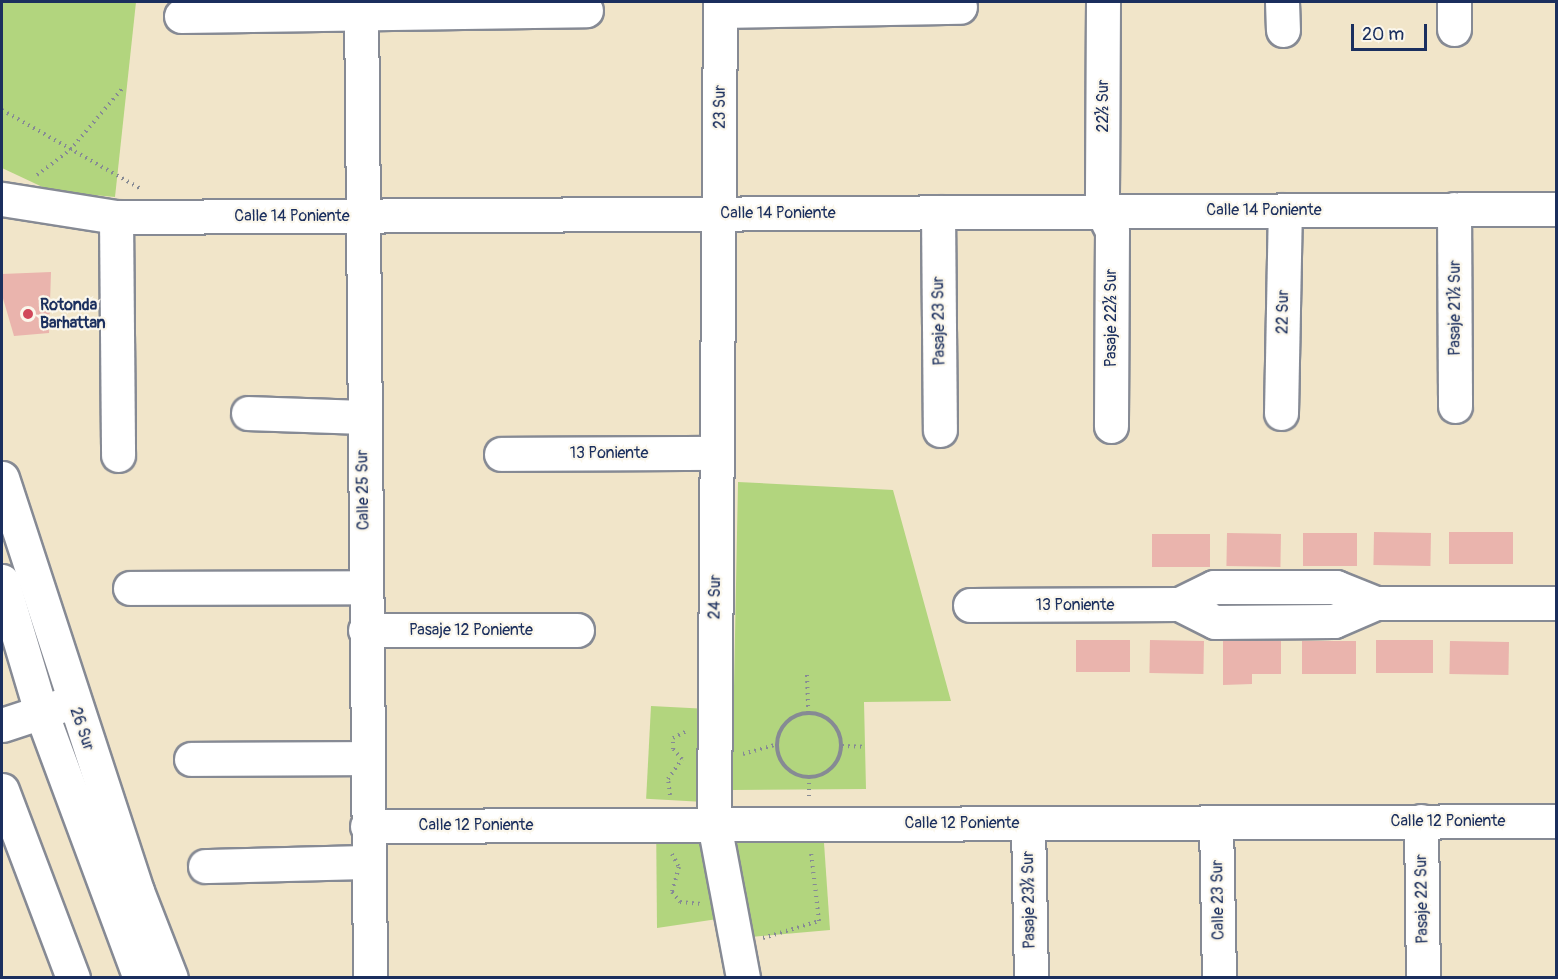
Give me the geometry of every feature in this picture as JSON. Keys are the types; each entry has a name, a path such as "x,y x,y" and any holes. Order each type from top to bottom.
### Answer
{"street":[{"name":"22½ Sur","path":"1102,211 1103,2"},
{"path":"720,6 960,7"},
{"name":"23 Sur","path":"720,6 720,213"},
{"path":"181,16 361,7 586,10"},
{"name":"Calle 25 Sur","path":"361,7 360,215 370,978"},
{"name":"Calle 14 Poniente","path":"3,197 116,217 1557,209"},
{"name":"Pasaje 21½ Sur","path":"1454,209 1455,406"},
{"name":"22 Sur","path":"1281,413 1285,210"},
{"name":"Pasaje 22½ Sur","path":"1102,211 1112,231 1111,426"},
{"name":"Pasaje 23 Sur","path":"938,212 940,430"},
{"name":"24 Sur","path":"720,213 713,735 714,824 739,962"},
{"path":"116,217 118,455"},
{"path":"248,413 362,417"},
{"name":"13 Poniente","path":"501,454 717,453"},
{"name":"26 Sur","path":"2,478 73,702 171,978"},
{"name":"26 Sur","path":"2,581 41,712 140,978"},
{"name":"13 Poniente","path":"970,605 1179,604 1214,586 1336,587 1376,603 1557,603"},
{"path":"130,588 364,587"},
{"name":"Pasaje 12 Poniente","path":"365,630 578,630"},
{"path":"2,725 73,702"},
{"path":"191,759 366,758"},
{"path":"2,790 74,978"},
{"name":"Calle 12 Poniente","path":"367,825 1557,820"},
{"name":"Pasaje 22 Sur","path":"1421,821 1423,978"},
{"name":"Calle 23 Sur","path":"1216,822 1219,978"},
{"name":"Pasaje 23½ Sur","path":"1028,823 1031,978"},
{"path":"206,866 368,862"}],"path":[{"path":"3,197 70,150 122,89"},
{"path":"2,110 70,150 138,184 161,216"},
{"path":"807,675 808,713"},
{"path":"808,713 834,725 843,746 834,763 818,775 788,769 777,740 788,721 808,713"},
{"path":"710,909 680,902 672,892 679,867 658,824 670,798 668,779 682,759 673,749 673,738 693,730 713,735"},
{"path":"843,746 866,747"},
{"path":"739,962 819,921 807,824"}],"green space":[{"path":"2,2 136,2 115,197 51,191 2,168"},
{"path":"738,482 893,490 951,701 864,702 866,789 732,790"},
{"path":"651,706 709,709 704,802 646,799"},
{"path":"712,812 731,917 657,928 656,813"},
{"path":"729,814 822,814 830,930 751,937"}],"building":[{"name":"Rotonda Barhattan","path":"51,272 49,333 14,336 2,295 2,274"},
{"path":"1374,532 1431,533 1430,566 1373,565"},
{"path":"1449,532 1513,532 1513,564 1449,564"},
{"path":"1227,533 1281,534 1280,567 1226,566"},
{"path":"1303,533 1357,533 1357,566 1303,566"},
{"path":"1152,534 1210,534 1210,567 1152,567"},
{"path":"1076,640 1130,640 1130,672 1076,672"},
{"path":"1150,640 1204,641 1203,674 1149,673"},
{"path":"1376,640 1433,640 1433,673 1376,673"},
{"path":"1223,641 1281,641 1281,674 1252,674 1252,684 1223,685"},
{"path":"1302,641 1356,641 1356,674 1302,674"},
{"path":"1450,641 1509,642 1508,675 1449,674"}],"place":[{"name":"Rotonda Barhattan","path":"28,314"}]}
